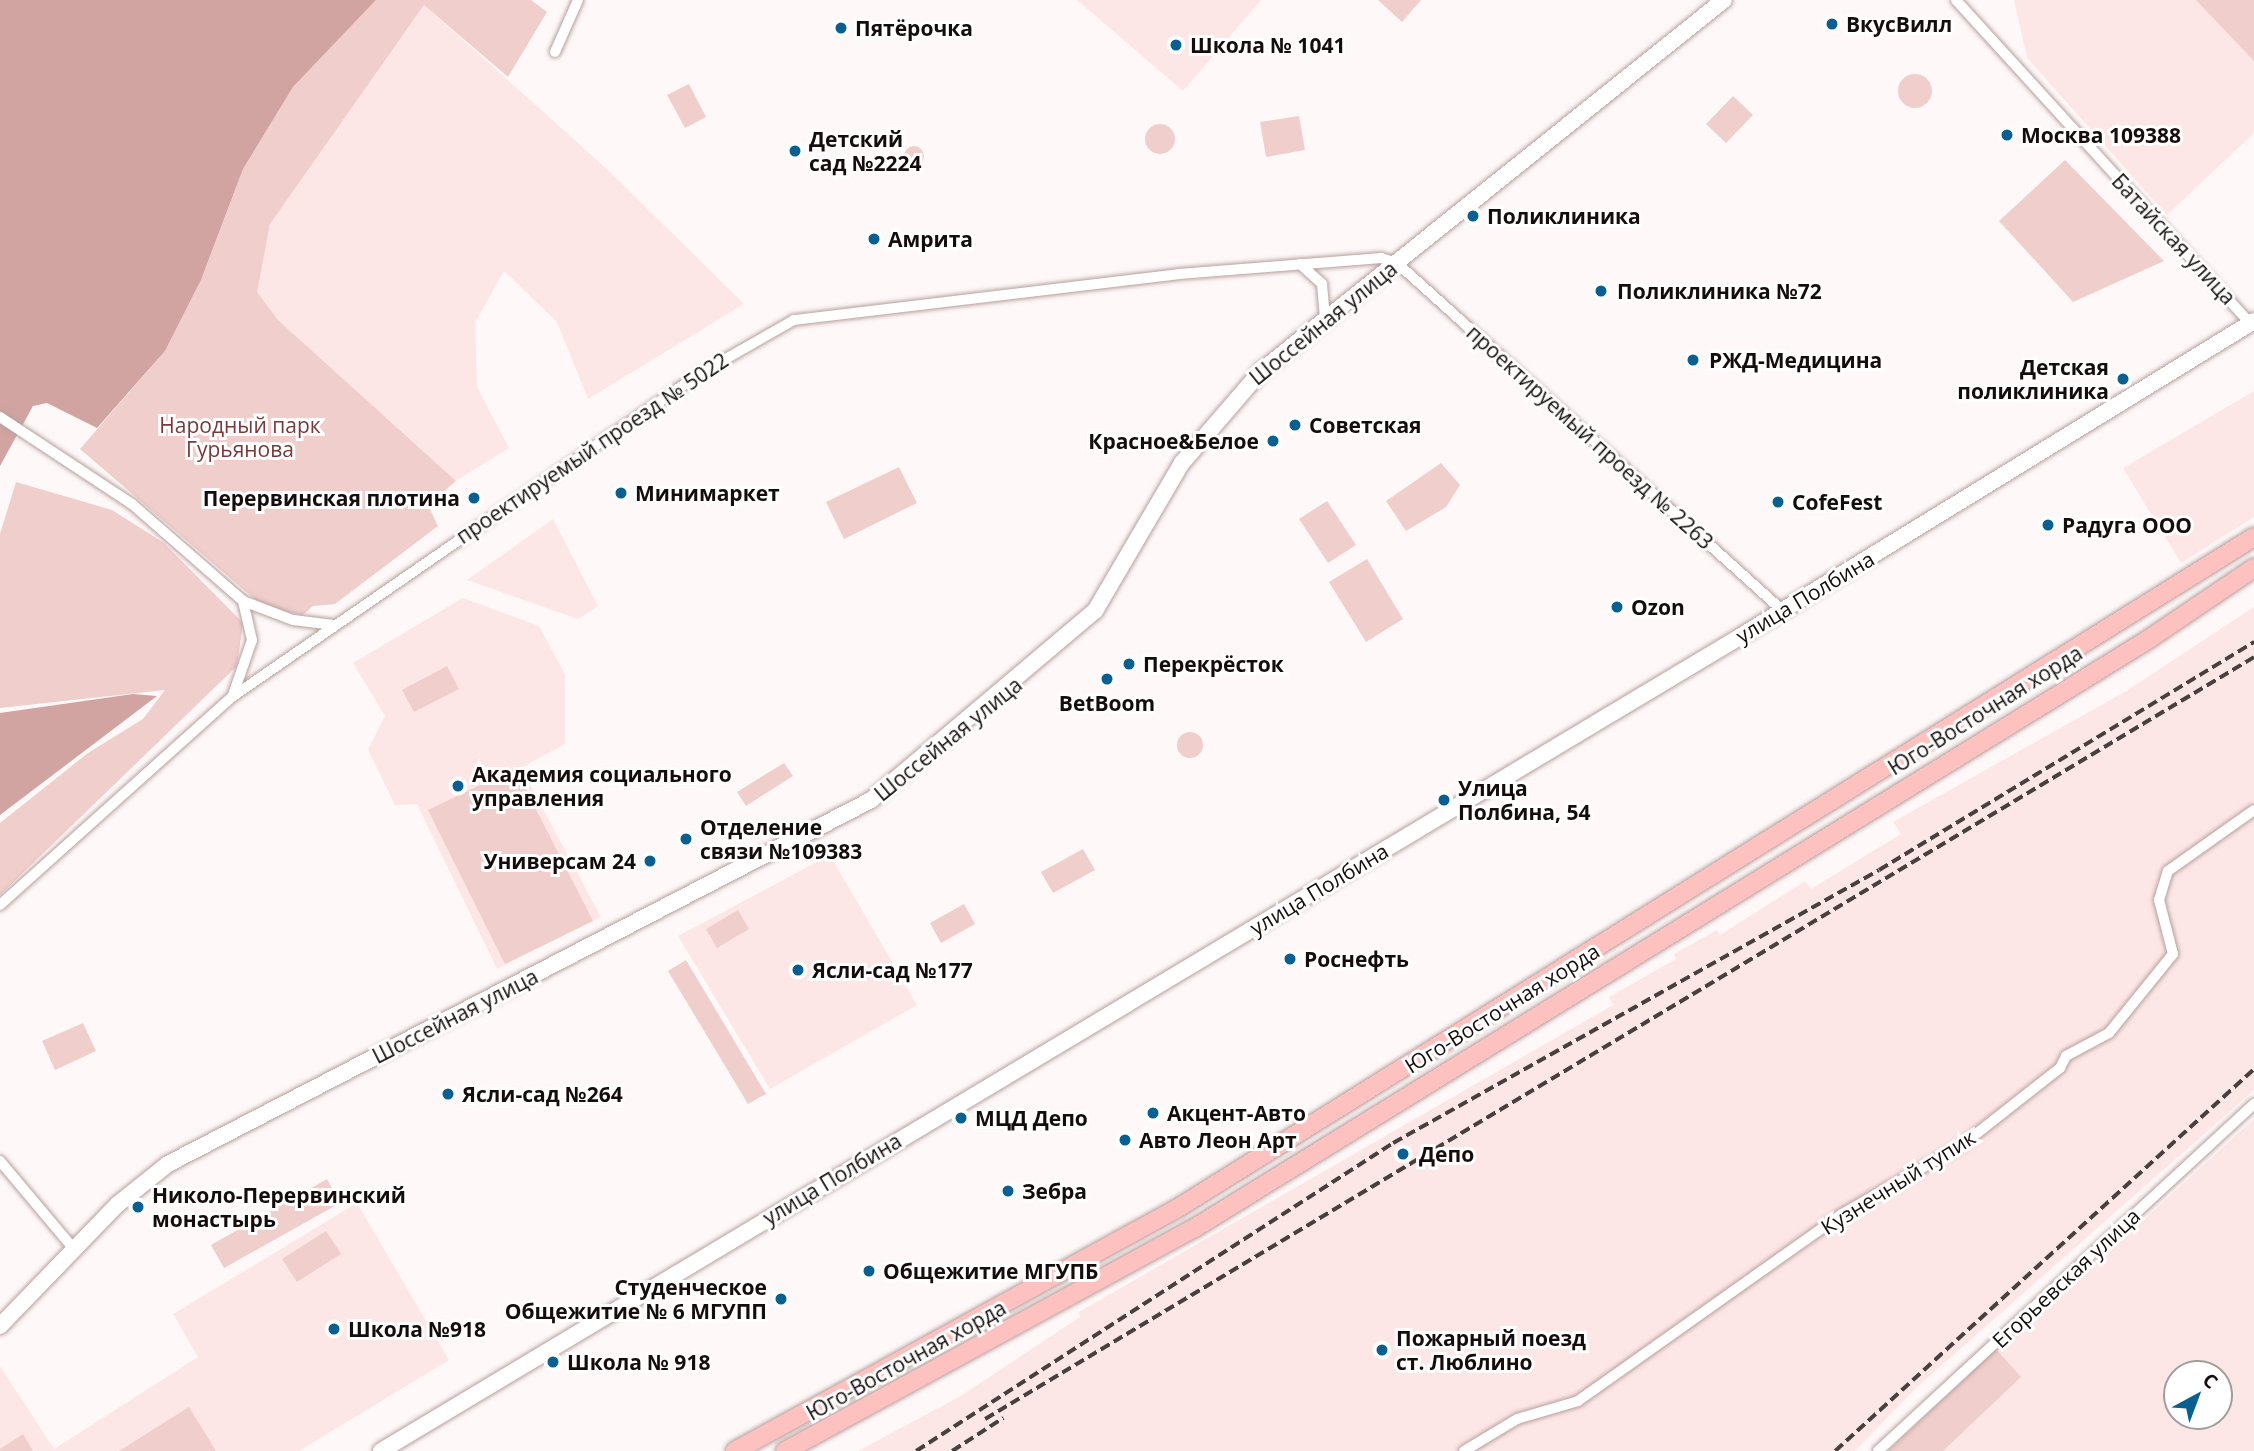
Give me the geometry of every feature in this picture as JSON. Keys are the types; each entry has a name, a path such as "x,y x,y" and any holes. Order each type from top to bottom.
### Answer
{"main road":[{"name":"Шоссейная улица","path":"0,1326 73,1248 168,1164 872,800 1095,611 1200,438 1261,371 1325,317 1397,263 1724,0"},
{"name":"улица Полбина","path":"381,1451 1783,611 2252,322"},
{"name":"Юго-Восточная хорда","path":"735,1451 1178,1208 2254,537"},
{"name":"Юго-Восточная хорда","path":"785,1451 1193,1230 2150,639 2254,568"}],"street":[{"path":"555,52 578,0"},
{"name":"Батайская улица","path":"1956,0 2252,322"},
{"name":"проектируемый проезд № 5022","path":"0,905 232,697 332,625 779,325 976,296 1300,264 1381,258 1397,263"},
{"name":"проектируемый проезд № 2263","path":"1397,263 1783,611"},
{"path":"1300,264 1322,284 1325,317"},
{"path":"0,417 132,504 243,601 293,620 332,625"},
{"path":"232,697 252,640 243,601"},
{"name":"Кузнечный тупик","path":"1464,1451 1517,1419 1578,1401 1842,1214 1962,1145 2060,1068 2066,1056 2109,1033 2173,954 2160,900 2168,871 2254,810"},
{"name":"Егорьевская улица","path":"1878,1451 2254,1104"},
{"path":"0,1161 73,1248"}],"shaded area":[{"path":"0,0 376,0 293,87 243,169 201,280 165,351 97,428 47,403 33,406 0,466"},
{"name":"Школа № 1041","path":"1077,0 1261,0 1183,91"},
{"path":"2014,0 2254,0 2254,133 2167,215 2027,58"},
{"path":"424,5 608,170 744,304 588,399 557,322 504,271 475,323 477,387 509,448 456,481 278,320 256,291 270,224"},
{"path":"2254,391 2254,517 2181,563 2123,468"},
{"path":"553,519 598,606 578,619 467,580"},
{"name":"Академия социального управления","path":"463,598 539,626 565,674 565,744 521,768 601,917 497,969 417,804 395,805 368,750 385,716 353,663"},
{"path":"2254,607 2254,1090 1916,1388 1855,1451 858,1451 959,1397 1080,1317 1079,1312 1613,1005 1609,997 1676,959 1674,954 1717,930 1720,935 1805,881 1811,889 1901,834 1893,822 2128,690"},
{"path":"133,694 157,696 0,815 0,713"},
{"name":"Ясли-сад №177","path":"830,855 917,1005 770,1089 678,936"},
{"path":"2254,1119 2254,1451 1891,1451"},
{"path":"357,1203 449,1360 299,1451 0,1451 0,1366 54,1449 198,1357 173,1314"}],"green space":[{"name":"Народный парк Гурьянова","path":"376,0 531,0 547,12 508,77 424,5 270,224 257,292 278,320 456,481 428,505 438,526 335,604 313,606 303,615 264,607 80,449 165,351 201,280 243,169 293,87"},
{"path":"1378,0 1421,0 1402,22"},
{"path":"2196,0 2254,0 2254,61"},
{"path":"1915,74 1927,79 1932,91 1927,103 1915,108 1903,103 1898,91 1903,79"},
{"path":"689,84 706,117 685,128 667,95"},
{"path":"1733,96 1753,115 1726,143 1706,124"},
{"path":"1299,116 1305,150 1266,157 1260,122"},
{"path":"1160,124 1171,128 1175,139 1171,150 1160,154 1149,150 1145,139 1149,128"},
{"path":"914,146 921,149 924,156 921,163 914,166 907,163 904,156 907,149"},
{"path":"2065,160 2164,261 2073,302 1999,221"},
{"path":"1441,463 1460,485 1446,507 1406,531 1386,501"},
{"path":"899,467 917,503 844,539 826,502"},
{"path":"16,482 112,510 164,543 243,623 237,666 0,895 0,823 88,753 143,719 165,690 0,708 0,534"},
{"path":"1327,501 1356,545 1328,563 1299,519"},
{"path":"1367,559 1403,619 1366,642 1329,582"},
{"path":"447,666 459,689 414,712 402,690"},
{"path":"1190,732 1199,736 1203,745 1199,754 1190,758 1181,754 1177,745 1181,736"},
{"path":"784,763 793,776 746,806 737,792"},
{"path":"515,768 593,921 505,964 428,810"},
{"path":"1083,849 1095,870 1053,893 1041,872"},
{"path":"964,904 975,924 941,943 930,923"},
{"path":"738,910 749,929 717,948 706,929"},
{"path":"686,960 766,1094 748,1104 668,971"},
{"path":"83,1023 96,1051 55,1070 42,1041"},
{"path":"327,1179 340,1203 224,1268 211,1245"},
{"path":"326,1231 341,1254 297,1282 282,1259"},
{"path":"1996,1349 2021,1377 1943,1451 1888,1451"},
{"path":"189,1407 216,1451 119,1451"},
{"path":"23,1434 33,1451 0,1451 0,1449"}],"railway":[{"path":"916,1451 1393,1143 1879,870 2254,642"},
{"path":"985,1419 2254,657"},
{"path":"1835,1451 2254,1069"},
{"path":"952,1451 1003,1418"}],"place":[{"name":"ВкусВилл","path":"1832,24"},
{"name":"Пятёрочка","path":"841,28"},
{"name":"Школа № 1041","path":"1176,45"},
{"name":"Москва 109388","path":"2007,135"},
{"name":"Детский сад №2224","path":"795,151"},
{"name":"Поликлиника","path":"1473,216"},
{"name":"Амрита","path":"874,239"},
{"name":"Поликлиника №72","path":"1601,291"},
{"name":"РЖД-Медицина","path":"1693,360"},
{"name":"Детская поликлиника","path":"2123,379"},
{"name":"Советская","path":"1295,425"},
{"name":"Красное&Белое","path":"1273,441"},
{"name":"Минимаркет","path":"621,493"},
{"name":"Перервинская плотина","path":"474,498"},
{"name":"CofeFest","path":"1778,502"},
{"name":"Радуга ООО","path":"2048,525"},
{"name":"Ozon","path":"1617,607"},
{"name":"Перекрёсток","path":"1129,664"},
{"name":"BetBoom","path":"1107,679"},
{"name":"Академия социального управления","path":"458,786"},
{"name":"Улица Полбина, 54","path":"1444,800"},
{"name":"Отделение связи №109383","path":"686,839"},
{"name":"Универсам 24","path":"650,861"},
{"name":"Роснефть","path":"1290,959"},
{"name":"Ясли-сад №177","path":"798,970"},
{"name":"Ясли-сад №264","path":"448,1094"},
{"name":"Акцент-Авто","path":"1153,1113"},
{"name":"МЦД Депо","path":"961,1118"},
{"name":"Авто Леон Арт","path":"1125,1140"},
{"name":"Депо","path":"1403,1154"},
{"name":"Зебра","path":"1008,1191"},
{"name":"Николо-Перервинский монастырь","path":"138,1207"},
{"name":"Общежитие МГУПБ","path":"869,1271"},
{"name":"Студенческое Общежитие № 6 МГУПП","path":"781,1299"},
{"name":"Школа №918","path":"334,1329"},
{"name":"Пожарный поезд ст. Люблино","path":"1382,1350"},
{"name":"Школа № 918","path":"553,1362"}]}
